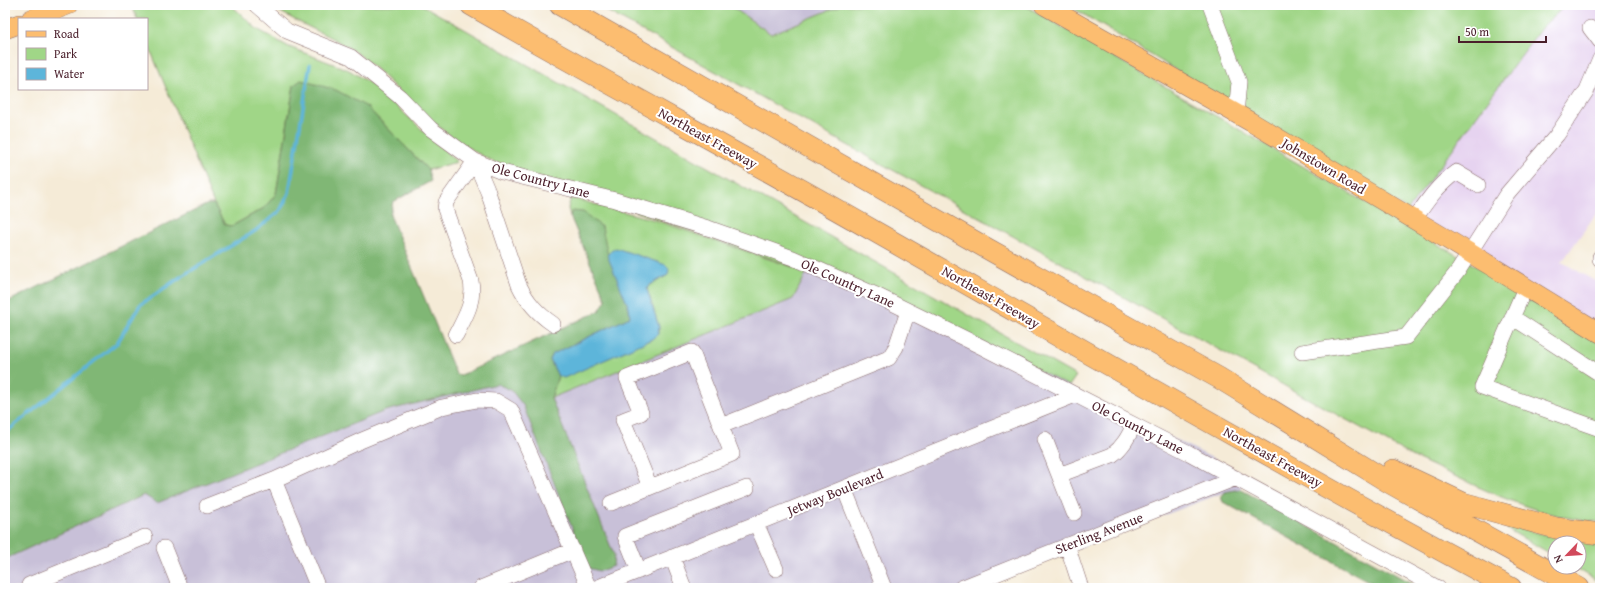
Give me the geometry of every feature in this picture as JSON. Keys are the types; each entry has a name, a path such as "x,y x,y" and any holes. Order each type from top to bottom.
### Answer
{"highway":[{"name":"Northeast Freeway","path":"471,5 870,229 1116,370 1511,588"},
{"path":"560,5 988,249 1220,378 1396,472 1462,503 1556,528 1600,534"},
{"path":"1220,378 1390,483 1579,588"},
{"path":"1442,551 1494,588"}],"main road":[{"path":"34,18 68,5"},
{"name":"Johnstown Road","path":"1044,5 1236,114 1470,253 1600,333"},
{"path":"5,29 18,24"}],"street":[{"name":"Ole Country Lane","path":"257,5 287,31 351,57 400,97 431,129 475,161 502,172 615,200 711,229 793,258 908,311 1134,425 1236,478 1438,588"},
{"path":"1210,5 1239,82 1236,114"},
{"path":"1590,28 1600,41"},
{"path":"1302,352 1406,337 1458,271 1506,194 1557,136 1587,90 1600,59"},
{"path":"475,161 488,192 522,292 525,298 539,314 552,324"},
{"path":"456,335 468,311 473,292 471,281 445,209 446,202 475,161"},
{"path":"1414,220 1431,195 1442,183 1456,172 1478,185"},
{"path":"1525,288 1482,387 1600,429"},
{"path":"721,426 889,358 896,347 908,311"},
{"path":"1512,317 1600,374"},
{"path":"611,503 732,454 692,352 627,378 641,413 623,420 650,487"},
{"name":"Jetway Boulevard","path":"596,588 1075,395"},
{"path":"207,506 274,480 360,441 442,407 477,400 496,401 511,410 589,588"},
{"path":"1059,475 1112,455 1119,450 1126,441 1134,425"},
{"path":"1044,439 1074,513"},
{"name":"Sterling Avenue","path":"962,588 1236,478"},
{"path":"274,480 318,588"},
{"path":"639,570 625,536 747,488"},
{"path":"844,488 884,588"},
{"path":"756,524 776,569"},
{"path":"30,588 29,585 145,537"},
{"path":"1067,545 1081,588"},
{"path":"164,548 180,588"},
{"path":"481,588 573,550"},
{"path":"672,557 684,588"}],"shaded area":[{"path":"729,5 842,5 771,34"},
{"path":"1566,5 1600,5 1600,208 1562,262 1600,284 1600,337 1515,296 1408,210 1542,27"},
{"path":"813,261 919,310 1246,475 1240,489 1225,492 974,588 5,588 5,559 145,495 385,411 497,384 511,390 523,405 588,568 614,555 551,398 793,299"}],"green space":[{"path":"140,5 231,5 257,29 289,47 349,70 376,87 457,162 428,170 367,107 294,85 276,194 264,208 232,226 225,225 214,204 148,44 148,18 137,18 133,8"},
{"path":"270,5 422,5 1076,376 1069,386 919,310 494,162 472,150 444,131 361,56 339,42"},
{"path":"596,5 729,5 771,34 842,5 1024,5 1510,286 1515,296 1526,301 1539,301 1600,337 1600,522 1551,514 1528,507 1481,488 1414,457"},
{"path":"1068,5 1566,5 1542,27 1408,210"},
{"path":"301,80 336,90 367,107 428,170 431,181 393,202 390,215 456,374 461,375 599,311 606,300 570,216 572,211 583,212 602,227 608,255 629,308 630,317 553,354 550,360 558,376 551,398 614,555 613,566 600,571 588,568 523,405 511,390 497,384 385,411 157,503 144,495 5,559 5,303 208,204 214,204 225,225 232,226 264,208 276,194 294,85"},
{"path":"571,198 655,220 807,272 793,299 551,398 558,376 564,377 652,339 658,334 659,327 647,289 650,285 668,275 611,251 607,255 602,227 572,211 570,216 568,208"},
{"path":"1240,489 1420,588 1381,588 1223,502 1221,497 1225,492"},
{"path":"1509,525 1547,535 1547,552 1507,529"},
{"path":"1587,543 1600,545 1600,582 1587,574"}],"water":[{"path":"616,248 666,265 669,269 668,275 650,285 647,289 659,327 658,334 652,339 564,378 558,376 550,360 553,354 630,317 629,308 607,255"}],"waterway":[{"path":"5,433 117,343 140,305 179,278 255,231 280,211 289,193 310,65"}]}
